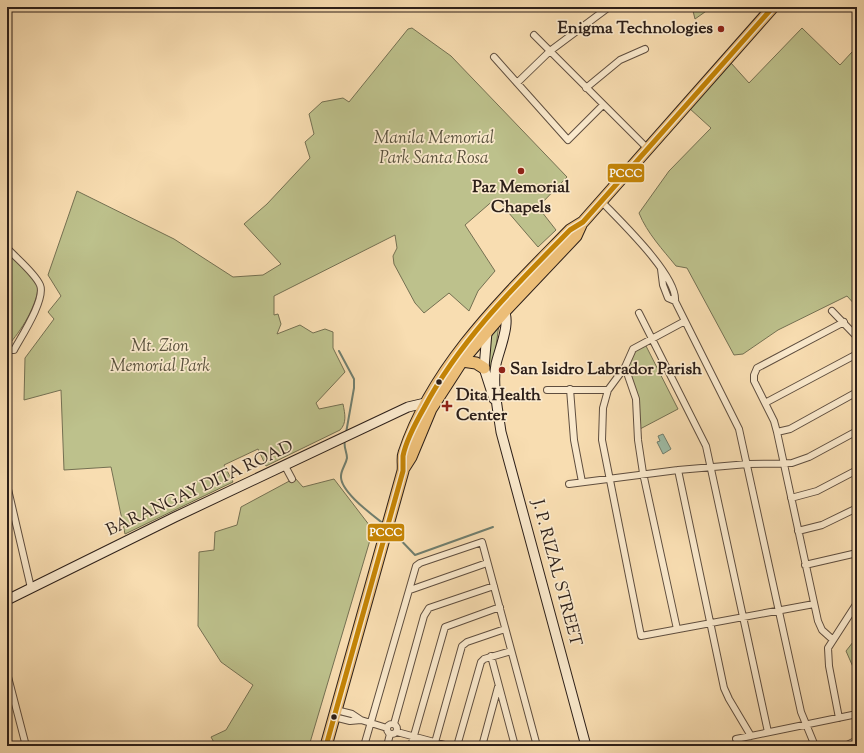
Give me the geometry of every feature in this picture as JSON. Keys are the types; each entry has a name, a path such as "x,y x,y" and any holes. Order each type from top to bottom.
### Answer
{"highway":[{"path":"404,468 403,455 417,421 462,361 487,331 502,308 576,236 582,222 773,7"},
{"path":"326,746 389,516 404,468 411,457 429,405 446,370 488,316 502,308"},
{"path":"462,361 476,363 484,368"}],"main road":[{"name":"J. P. RIZAL STREET","path":"502,308 507,322 496,366 495,386 502,432 586,746"},
{"name":"J. P. RIZAL STREET","path":"488,316 484,368 490,390 498,408"},
{"name":"BARANGAY DITA ROAD","path":"7,600 416,403 429,405"},
{"path":"408,407 413,407 416,410 417,421"}],"street":[{"path":"517,83 550,51 609,7"},
{"path":"534,35 647,148"},
{"path":"586,88 620,60 645,49"},
{"path":"494,57 568,140 603,105"},
{"path":"601,200 637,239 666,274 675,295 675,301 740,429 805,725 815,746"},
{"path":"7,248 10,256 38,281 41,291 29,324 14,350 7,348"},
{"path":"832,311 857,337"},
{"path":"638,313 703,439 711,467 768,732"},
{"path":"685,321 633,349 625,367 608,390 603,408 602,434 609,478 642,636 814,604"},
{"path":"832,639 820,626 805,565 778,432 754,381 754,375 757,368 844,322"},
{"path":"765,403 857,354"},
{"path":"625,367 636,399 638,440 643,473 677,629"},
{"path":"570,389 574,440 582,482"},
{"path":"547,390 608,390"},
{"path":"778,432 790,429 857,392"},
{"path":"569,484 643,473 748,464 784,464 801,460 857,431"},
{"path":"286,466 292,479"},
{"path":"678,470 724,688 751,736"},
{"path":"791,498 817,491 857,470"},
{"path":"7,485 31,588"},
{"path":"798,531 822,525 857,508"},
{"path":"364,746 416,566 420,562 482,542 538,746"},
{"path":"805,565 857,554"},
{"path":"410,590 487,563"},
{"path":"392,731 398,729 394,724 424,616 429,608 494,586"},
{"path":"839,718 828,655 832,639 857,603"},
{"path":"411,746 445,627 500,607"},
{"path":"434,744 462,646 467,642 505,629"},
{"path":"457,746 481,662 491,656 511,651"},
{"path":"491,656 515,746"},
{"path":"7,674 26,746"},
{"path":"482,746 499,685"},
{"path":"335,714 350,721 360,720 434,744 449,746"},
{"path":"736,739 857,714"},
{"path":"387,746 392,731"},
{"path":"845,746 857,740"}],"green space":[{"path":"692,7 712,7 695,19"},
{"path":"412,28 451,56 567,177 538,207 556,230 538,247 496,198 465,225 495,271 478,291 469,311 449,293 424,313 415,303 394,264 393,256 397,248 395,235 274,296 274,315 278,314 281,324 277,334 300,325 313,333 325,329 333,332 333,348 345,372 316,403 319,409 343,404 345,418 344,424 340,430 266,466 258,449 224,465 233,482 125,534 111,467 64,470 61,390 24,400 25,358 54,319 48,312 61,296 48,275 77,191 174,239 233,277 263,275 281,264 244,224 267,204 310,158 305,142 314,134 309,114 322,102 343,98 349,102 408,29"},
{"path":"802,28 840,65 852,52 857,53 857,307 847,296 778,330 743,354 734,355 687,268 676,266 651,234 639,213 669,171 711,128 689,108 731,63 749,83"},
{"path":"11,253 31,274 36,281 38,288 37,296 30,313 11,342 7,340 7,256"},
{"path":"499,324 494,361 493,386 488,381 488,334"},
{"path":"644,342 678,409 640,429 626,367 628,357"},
{"path":"295,478 303,487 334,479 373,530 309,746 216,746 211,737 226,730 253,685 221,662 198,626 199,552 214,550 215,532 237,525 241,507"},
{"path":"857,637 857,676 846,651"}],"shaded area":[{"path":"663,434 671,449 663,454 657,442 660,441 658,436"}],"waterway":[{"path":"339,351 354,379 354,388 346,433"},
{"path":"345,440 344,444 347,458 341,474 342,482 358,503 385,525"},
{"path":"391,530 415,555 493,527"}],"transit line":[{"name":"PCCC","path":"326,746 403,471 404,450 415,425 438,383 454,359 490,314 529,271 570,230 583,222 773,7"}],"place":[{"name":"Enigma Technologies","path":"721,29"},
{"name":"Paz Memorial Chapels","path":"521,171"},
{"name":"San Isidro Labrador Parish","path":"502,370"},
{"name":"Dita Health Center","path":"447,406"}],"park label":[{"name":"Manila Memorial Park Santa Rosa","path":"434,149"},
{"name":"Mt. Zion Memorial Park","path":"160,357"}]}
